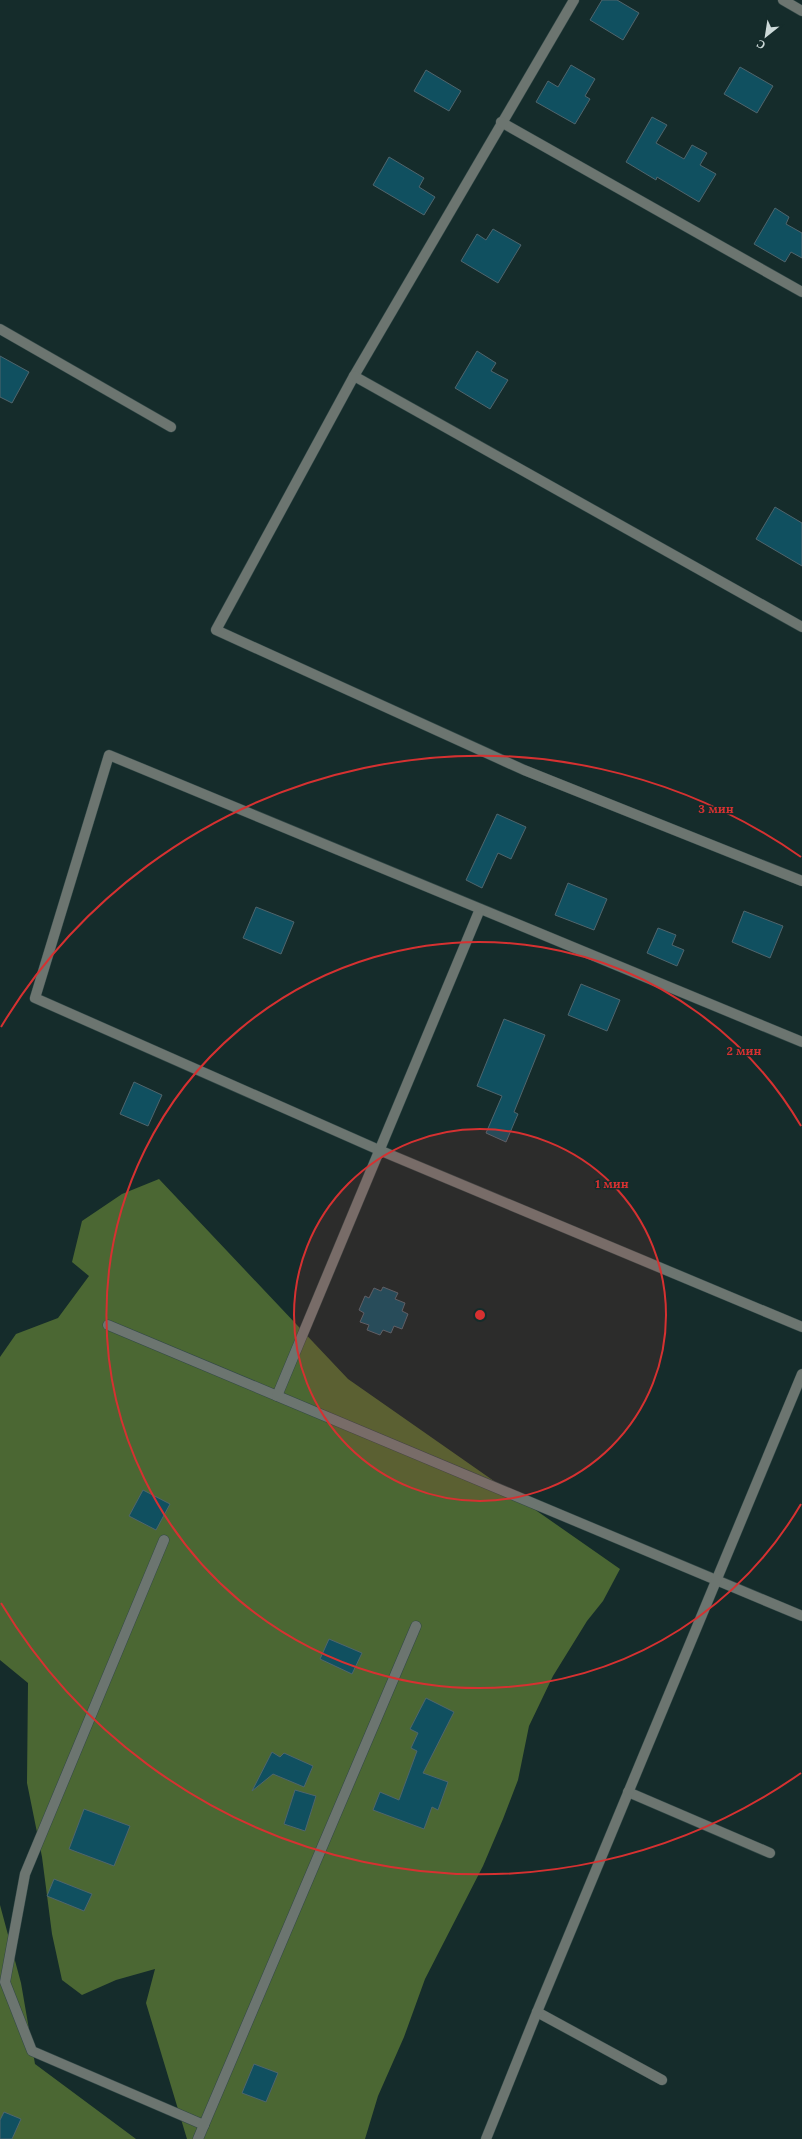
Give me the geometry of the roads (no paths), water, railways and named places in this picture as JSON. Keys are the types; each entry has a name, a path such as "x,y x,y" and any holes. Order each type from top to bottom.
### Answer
{"street":[{"path":"574,0 501,122 354,376 216,630 524,770 802,881"},
{"path":"784,0 802,11"},
{"path":"501,122 802,292"},
{"path":"0,329 171,426"},
{"path":"354,376 802,626"},
{"path":"802,1042 109,755 35,998 379,1150 802,1327"},
{"path":"277,1396 480,909"},
{"path":"108,1325 802,1616"},
{"path":"486,2139 537,2012 802,1374"},
{"path":"164,1540 25,1874 5,1982 32,2051 204,2125"},
{"path":"198,2139 416,1626"},
{"path":"628,1792 770,1853"},
{"path":"537,2012 662,2080"}]}
